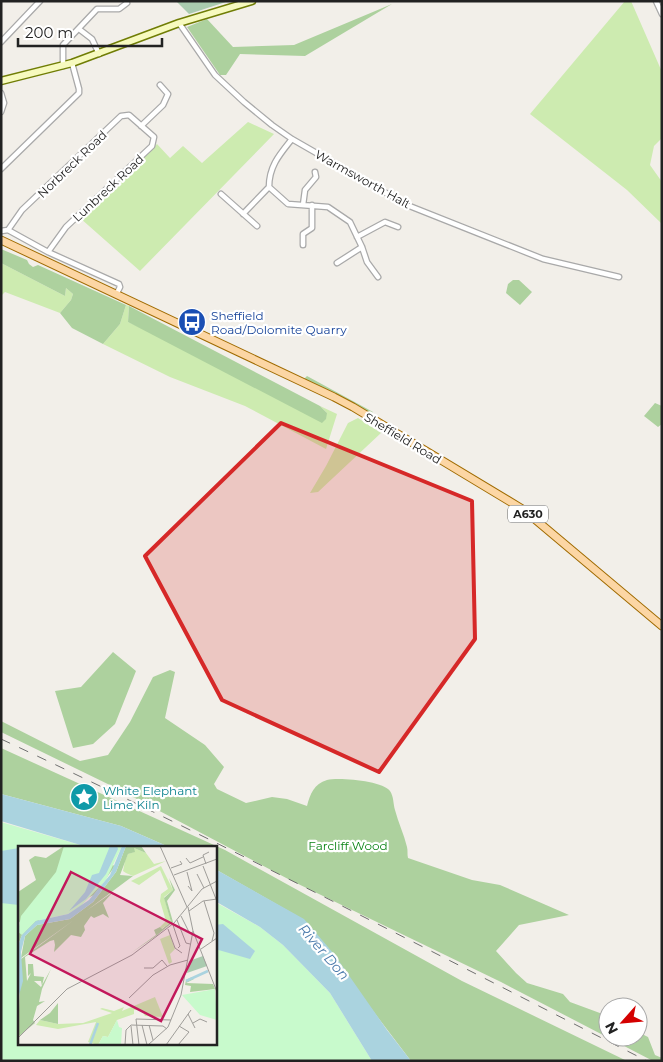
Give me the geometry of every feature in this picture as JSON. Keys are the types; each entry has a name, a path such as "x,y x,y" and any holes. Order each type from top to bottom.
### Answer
{"main road":[{"path":"1,81 72,64 179,23 252,1"},
{"name":"Sheffield Road","path":"1,240 117,293 334,397 524,510 662,626"}],"street":[{"path":"1,42 40,1"},
{"path":"656,1 662,14"},
{"path":"63,66 63,45 97,9 119,9 127,3"},
{"name":"Warmsworth Halt","path":"179,23 215,75 258,114 292,139 407,205 543,259 619,278"},
{"path":"78,29 92,39 99,54"},
{"path":"1,169 79,93 72,64"},
{"path":"141,126 163,105 168,94 160,85"},
{"path":"1,93 4,103 1,112"},
{"name":"Norbreck Road","path":"8,230 22,210 121,116 129,115 141,126"},
{"name":"Lunbreck Road","path":"48,252 66,227 152,146 154,137 141,126"},
{"path":"292,139 274,162 269,176 270,187 288,204 328,207 350,222 367,262 378,277"},
{"path":"303,205 306,190 315,174 322,180"},
{"path":"244,214 270,187"},
{"path":"221,194 257,226"},
{"path":"303,245 303,234 312,228 312,205"},
{"path":"357,237 385,222 398,227"},
{"path":"1,231 8,230"},
{"name":"Sheffield Road","path":"8,230 48,252 119,284 120,287 117,293"},
{"path":"336,263 362,247"}],"highlighted area":[{"path":"281,423 472,501 475,639 379,772 222,700 145,556"}],"green space":[{"path":"176,1 229,1 189,14"},
{"path":"625,1 631,1 662,72 662,138 654,146 650,165 662,182 662,224 627,190 530,114"},
{"path":"392,4 305,56 240,54 226,75 220,75 187,27 207,19 233,47 294,45"},
{"path":"248,122 274,134 140,271 80,218 157,144 170,158 183,146 202,163"},
{"path":"1,249 27,260 33,267 38,265 126,305 120,324 103,344 72,328 60,313 71,300 73,294 66,288 65,296 1,263"},
{"path":"1,263 65,296 66,288 73,294 71,300 60,313 5,292 1,296"},
{"path":"513,280 519,280 532,292 520,305 506,293 508,284"},
{"path":"126,305 129,306 128,322 327,413 320,406 337,414 326,449 245,406 170,377 103,344 120,324"},
{"path":"129,306 320,406 327,413 326,419 322,423 128,322"},
{"path":"307,376 373,412 371,415 304,379"},
{"path":"655,403 662,406 662,424 658,427 644,416"},
{"path":"358,418 381,433 318,492 310,493 348,423"},
{"path":"113,652 136,671 115,724 93,744 73,748 55,691 81,687"},
{"name":"Farcliff Wood","path":"170,670 175,672 165,718 205,745 224,767 214,784 217,789 246,803 272,797 287,799 307,806 313,790 327,780 341,779 370,782 379,785 390,791 392,796 396,815 407,847 408,858 472,880 500,885 569,915 519,925 496,951 527,983 563,994 570,1002 598,1012 598,1032 501,982 290,880 118,789 1,732 1,721 80,761 108,755 130,722 153,677"},
{"path":"1,748 225,850 462,981 627,1061 411,1061 304,920 216,870 216,846 167,846 121,826 1,794"},
{"path":"1,822 84,846 18,846 18,1044 216,1044 216,903 260,927 283,945 330,993 372,1061 1,1061"},
{"name":"Farcliff Wood","path":"648,1037 655,1055 662,1058 662,1061 653,1061 626,1047 648,1047"}],"water":[{"path":"1,794 121,826 167,846 84,846 1,821"},
{"path":"18,848 18,905 1,903 1,851"},
{"name":"River Don","path":"216,870 304,919 334,954 411,1061 372,1061 330,993 283,945 260,927 216,902"},
{"path":"223,924 255,951 250,959 216,949 216,925"}],"railway":[{"path":"1,739 245,857 647,1061"}],"place":[{"name":"Sheffield Road/Dolomite Quarry","path":"192,322"},
{"name":"White Elephant Lime Kiln","path":"84,797"}]}
